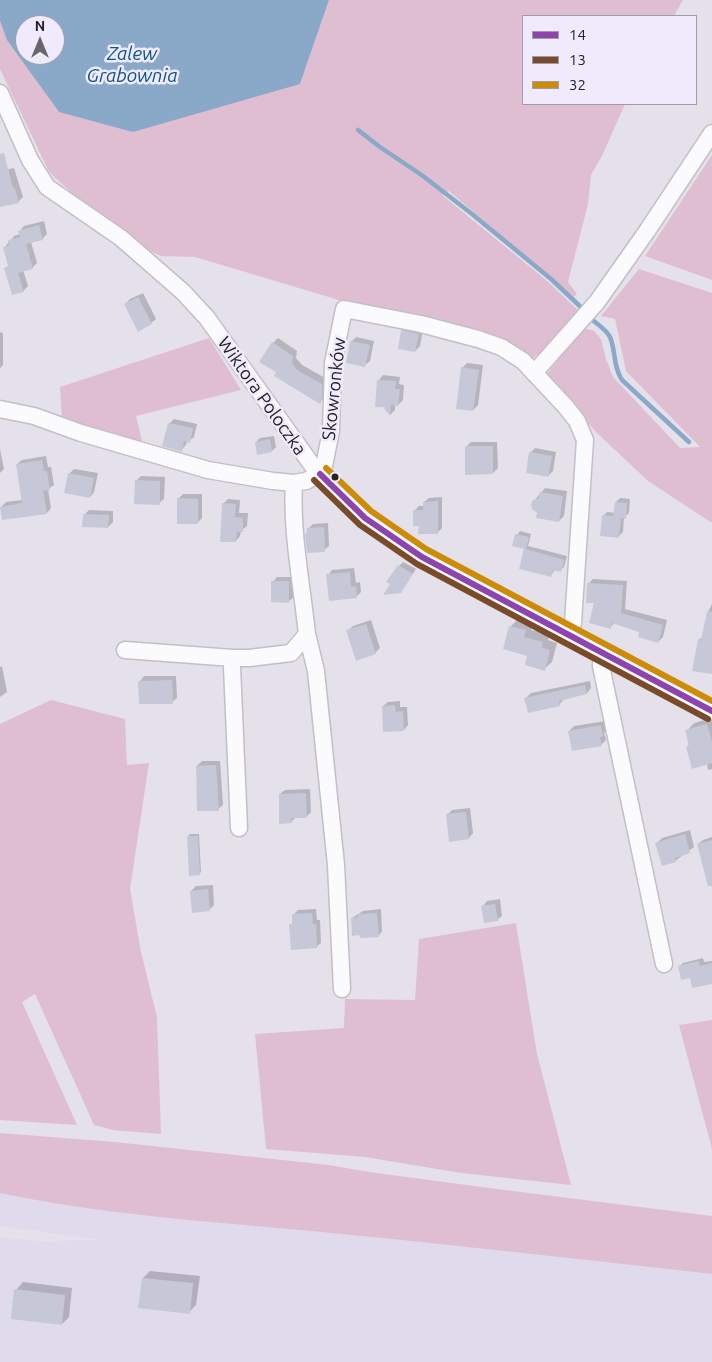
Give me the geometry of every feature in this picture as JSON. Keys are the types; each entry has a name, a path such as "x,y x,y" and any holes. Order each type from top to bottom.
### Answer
{"street":[{"name":"Wiktora Poloczka","path":"0,93 30,160 47,187 121,238 183,292 207,318 296,445 320,474 355,510 394,539 452,574 712,711"},
{"path":"534,373 602,295 647,232 712,133"},
{"name":"Skowronków","path":"320,474 324,466 331,432 333,363 344,308 421,324 494,344 509,351 523,361 577,421 585,440 573,623 570,637"},
{"path":"0,409 27,414 81,433 208,470 294,483 306,481 320,474"},
{"path":"294,483 294,521 307,634 316,671 336,865 342,989"},
{"path":"125,650 249,658 291,653 307,634"},
{"path":"601,653 601,666 664,964"},
{"path":"233,658 239,828"}],"shaded area":[{"path":"329,0 683,0 675,15 522,15 522,105 625,105 602,156 591,175 588,204 568,282 577,294 573,297 449,191 442,195 546,280 581,313 547,347 533,358 195,257 161,256 121,238 49,172 0,69 0,21 8,40 15,50 15,65 26,65 59,112 300,84"},
{"path":"712,155 712,280 645,256"},
{"path":"639,269 712,293 712,523 648,481 596,432 546,375 584,328 594,331 601,339 613,377 680,448 700,447 626,371 615,319 601,316"},
{"path":"209,338 241,390 136,416 143,445 62,420 60,387"},
{"path":"51,700 125,719 127,765 149,763 130,889 141,952 157,1017 161,1134 113,1130 94,1125 35,994 22,1002 77,1125 0,1120 0,724"},
{"path":"516,923 537,1054 571,1185 461,1173 365,1157 266,1149 255,1034 344,1028 345,999 415,1000 419,939"},
{"path":"712,1020 712,1149 679,1025"},
{"path":"0,1133 115,1142 329,1165 369,1172 712,1216 712,1274 411,1241 116,1212 38,1201 0,1193"},
{"path":"0,1193 42,1202 165,1217 488,1248 712,1274 712,1362 0,1362 0,1237 38,1241 100,1240 0,1226"}],"water":[{"name":"Zalew Grabownia","path":"0,0 329,0 300,84 133,132 59,112 25,65 65,65 65,15 15,15 15,51 7,40 0,21"}],"building":[{"path":"4,153 19,203 0,207 0,154"},
{"path":"39,225 43,240 26,244 33,269 18,273 24,292 12,295 4,268 8,266 3,247 9,246 8,240 20,237 18,231"},
{"path":"138,297 152,324 138,332 124,304"},
{"path":"401,330 419,334 415,352 398,349"},
{"path":"350,341 370,345 365,367 346,363"},
{"path":"272,342 293,356 292,363 297,370 322,384 322,401 320,404 274,376 276,372 259,362"},
{"path":"461,367 479,370 473,411 456,409"},
{"path":"377,380 396,381 395,389 400,389 398,406 391,405 390,416 383,407 375,407"},
{"path":"168,423 193,428 190,443 184,441 182,452 162,446"},
{"path":"270,439 272,452 257,455 255,442"},
{"path":"465,446 493,446 493,474 465,475"},
{"path":"529,452 552,456 548,477 526,473"},
{"path":"42,460 44,471 47,471 50,491 43,490 47,514 2,520 0,507 22,503 16,464"},
{"path":"68,473 94,478 90,498 64,493"},
{"path":"135,480 160,481 160,505 134,504"},
{"path":"540,492 563,496 559,522 536,518 537,513 532,509 531,504 533,500 539,498"},
{"path":"177,498 198,499 198,524 177,524"},
{"path":"438,501 438,534 418,534 419,526 413,526 413,510 423,510 423,502"},
{"path":"615,502 627,503 626,519 621,518 619,538 600,536 602,515 613,516"},
{"path":"222,503 236,504 235,517 243,518 243,532 237,532 236,542 220,542"},
{"path":"83,514 109,515 108,528 82,527"},
{"path":"324,527 325,552 307,553 305,534 307,534 307,528"},
{"path":"515,534 529,537 526,549 564,560 561,572 553,570 551,577 519,569 524,549 512,546"},
{"path":"398,565 413,574 401,593 383,595 390,584 386,582"},
{"path":"350,572 351,587 356,586 357,598 329,601 326,574"},
{"path":"271,581 289,581 289,603 271,602"},
{"path":"587,583 623,585 621,613 663,625 658,643 638,637 639,632 612,623 611,629 589,623 594,603 586,603"},
{"path":"707,611 712,612 712,674 692,671 698,639 701,640"},
{"path":"366,624 376,654 356,661 346,630"},
{"path":"509,626 526,630 524,637 543,642 542,648 550,650 545,671 525,665 527,656 503,649"},
{"path":"172,680 173,704 139,704 138,681"},
{"path":"585,685 587,694 559,701 560,706 528,713 524,698"},
{"path":"395,705 396,712 403,711 404,731 383,732 382,706"},
{"path":"707,724 712,741 712,763 692,769 686,747 689,746 685,730"},
{"path":"601,725 603,736 600,737 602,746 572,751 568,731"},
{"path":"216,765 219,811 197,811 196,766"},
{"path":"306,793 307,818 291,818 292,823 279,824 279,794"},
{"path":"466,812 469,839 449,842 446,814"},
{"path":"685,834 690,853 675,858 676,862 662,866 655,843"},
{"path":"187,836 198,836 200,875 189,876"},
{"path":"712,840 712,886 708,886 697,844"},
{"path":"208,889 210,911 192,913 190,891"},
{"path":"495,904 498,921 484,923 481,906"},
{"path":"312,913 313,924 316,924 317,948 291,950 289,924 292,924 292,914"},
{"path":"377,913 379,937 360,938 359,935 352,936 351,918 358,917 358,914"},
{"path":"699,961 700,966 712,963 712,984 692,988 690,978 681,980 678,966"},
{"path":"142,1278 193,1283 190,1314 138,1308"},
{"path":"14,1289 65,1295 62,1325 11,1319"}],"waterway":[{"path":"358,130 423,176 472,214 551,279 584,310"},
{"path":"590,318 604,329 610,337 617,370 622,380 689,442"}],"transit line":[{"name":"32","path":"326,468 371,511 426,549 712,701"},
{"name":"14","path":"320,474 365,518 422,557 712,711"},
{"name":"13","path":"314,480 360,525 417,564 708,719"}]}
